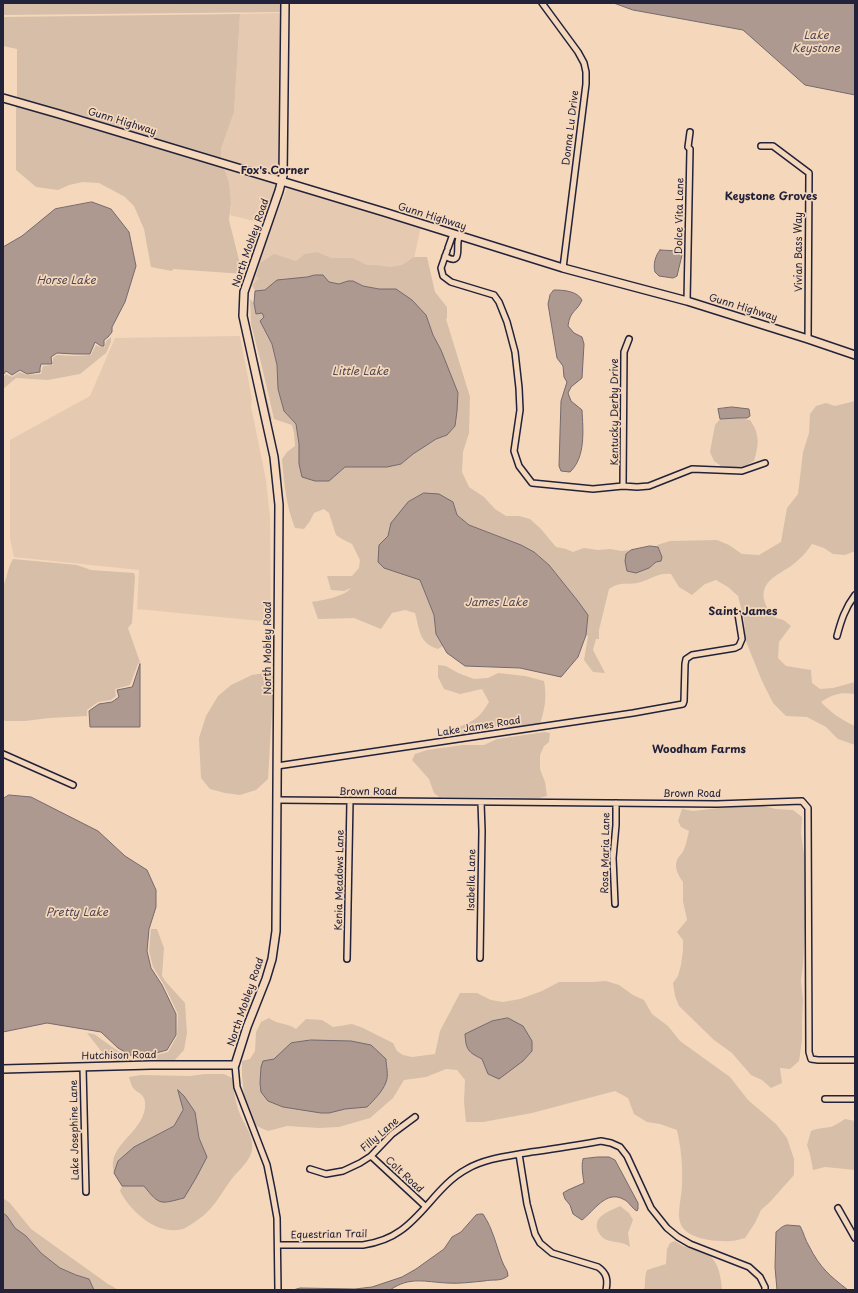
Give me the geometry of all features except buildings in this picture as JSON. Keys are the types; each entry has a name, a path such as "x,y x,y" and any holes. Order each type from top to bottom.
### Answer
{"street":[{"name":"North Mobley Road","path":"278,1290 277,1218 267,1165 237,1087 235,1065 247,1027 266,979 272,959 276,931 279,505 274,457 242,316 244,292 282,181 284,170 285,3"},
{"name":"Donna Lu Drive","path":"542,3 578,52 584,63 586,72 585,92 563,268"},
{"name":"Gunn Highway","path":"3,98 282,181 563,268 687,301 855,355"},
{"name":"Dolce Vita Lane","path":"687,301 690,149 688,147 690,132"},
{"name":"Vivian Bass Way","path":"761,146 773,146 809,173 808,339"},
{"path":"457,235 446,252 442,268 443,276 451,282 494,295 499,302 507,322 515,352 520,388 520,410 514,451 519,466 532,483 593,489 623,486 649,486 692,469 742,471 765,463"},
{"path":"446,252 451,259 456,258 458,255 457,235"},
{"name":"Kentucky Derby Drive","path":"623,486 624,352 628,339"},
{"path":"837,636 842,618 849,603 855,595"},
{"name":"Lake James Road","path":"277,766 683,704 686,659 692,655 735,648 739,646 742,639 738,614"},
{"path":"3,754 72,785"},
{"name":"Brown Road","path":"277,800 717,804 802,801 808,808 809,1052 811,1059 855,1060"},
{"name":"Kenia Meadows Lane","path":"347,959 350,801"},
{"name":"Isabella Lane","path":"480,958 481,802"},
{"name":"Rosa Maria Lane","path":"615,904 613,858 616,803"},
{"name":"Hutchison Road","path":"3,1069 235,1065"},
{"name":"Lake Josephine Lane","path":"83,1067 86,1192"},
{"path":"825,1099 855,1099"},
{"name":"Filly Lane","path":"310,1169 326,1174 343,1171 360,1163 371,1156 392,1134 415,1117"},
{"name":"Equestrian Trail","path":"278,1245 363,1246 374,1243 388,1238 400,1231 447,1183 466,1169 489,1160 601,1141 620,1147 627,1156 651,1208 667,1228 690,1244 750,1267 760,1277 765,1290"},
{"path":"519,1154 527,1204 535,1234 540,1243 552,1253 598,1267 606,1275 606,1290"},
{"name":"Colt Road","path":"371,1156 425,1206"},
{"path":"838,1208 855,1238"}],"shaded area":[{"path":"3,3 281,3 281,12 3,15"},
{"path":"282,13 280,178 221,160 221,149 234,111 240,14"},
{"path":"240,14 234,112 221,149 221,160 17,99 17,49 3,46 3,17"},
{"path":"16,103 223,166 229,183 231,203 229,220 244,274 173,269 172,271 151,267 144,229 134,206 125,197 99,183 83,182 69,185 58,190 36,187 16,170"},
{"path":"223,166 279,183 265,224 230,215 231,203"},
{"path":"287,188 421,226 410,277 255,291 249,283"},
{"path":"317,252 331,258 353,258 367,265 390,267 402,265 414,257 427,257 435,292 447,307 446,319 470,397 469,433 463,452 462,472 469,487 484,497 495,509 506,516 519,516 530,519 541,529 556,547 573,552 584,548 598,550 631,550 626,554 649,568 662,557 657,545 670,541 717,540 729,545 742,554 759,555 781,542 787,508 798,494 803,452 809,433 810,414 816,406 826,403 835,406 855,401 855,551 845,555 833,554 824,548 812,544 797,561 770,580 764,590 764,596 765,603 770,614 775,618 784,620 791,626 779,642 778,658 786,666 811,670 812,683 820,689 833,688 855,682 855,694 837,694 821,702 837,716 855,726 855,745 838,739 826,727 807,717 786,716 773,703 762,681 745,639 744,619 738,596 728,587 716,580 705,584 692,595 679,587 671,574 661,574 641,582 620,584 609,589 599,630 599,639 596,639 593,650 605,673 593,672 584,660 588,636 586,635 588,615 549,565 534,552 521,545 469,525 457,515 453,502 392,523 388,536 379,545 393,571 420,580 434,615 436,634 443,646 438,649 427,643 419,631 415,613 405,610 392,613 381,629 354,618 318,619 312,602 344,594 351,588 344,591 331,590 327,576 352,576 359,568 360,560 352,544 336,535 329,513 324,509 314,513 304,529 295,528 287,502 282,459 287,452 295,446 294,433 292,425 274,419 251,324 250,299 254,303 256,314 262,313 264,317 260,321 272,344 277,365 278,389 284,411 296,424 299,444 299,464 336,475 345,467 401,464 436,439 447,435 455,426 458,393 426,315 396,289 379,289 363,286 352,281 339,284 329,282 315,275 277,280 265,290 255,291 253,285 259,278 256,277 260,263 274,254 296,261 305,254"},
{"path":"248,319 272,419 269,421 277,460 280,462 282,479 279,480 247,326"},
{"path":"240,336 252,399 251,406 266,480 270,517 271,622 137,609 139,570 14,557 10,539 10,440 90,396 115,338"},
{"path":"111,337 111,342 106,353 80,374 48,380 16,378 3,389 3,378 6,374 12,377 20,372 27,375 41,374 43,366 53,365 53,358 57,355 91,355 96,345 105,347 106,341"},
{"path":"737,418 750,420 756,430 758,445 754,461 743,467 732,468 721,466 714,461 710,452 715,425 720,419"},
{"path":"13,559 77,565 91,570 134,573 132,623 128,628 140,662 130,685 115,689 116,696 111,700 98,702 87,710 87,716 25,721 3,720 3,586"},
{"path":"438,665 446,666 458,673 474,679 488,678 498,673 525,676 544,681 545,703 540,724 519,727 495,727 472,734 462,735 459,727 477,718 489,702 482,689 460,694 444,689 438,677"},
{"path":"271,672 273,693 268,779 256,790 240,795 210,789 201,778 199,738 206,716 218,696 231,685 252,675"},
{"path":"545,732 550,733 549,742 544,746 540,755 540,769 545,782 547,796 539,798 439,797 434,793 429,779 412,760 415,754 427,750 463,745 484,745 497,739"},
{"path":"754,804 776,809 793,810 802,817 801,833 804,854 806,909 801,981 803,1000 802,1040 799,1061 790,1069 780,1068 782,1083 771,1088 762,1080 751,1075 732,1053 714,1040 679,1006 675,996 673,983 678,976 683,950 683,940 677,932 687,920 683,901 683,882 676,867 678,857 682,854 689,831 681,827 678,821 682,809 693,811"},
{"path":"151,929 157,929 164,948 162,976 185,1003 187,1033 184,1050 172,1063 150,1063 156,1055 168,1052 177,1036 178,1014 164,985 153,967 149,951"},
{"path":"606,981 619,985 633,995 644,1000 652,1014 668,1026 680,1041 730,1077 748,1100 776,1124 787,1138 794,1159 794,1175 761,1210 755,1223 745,1238 732,1241 708,1240 694,1236 683,1228 679,1218 682,1171 681,1150 677,1130 660,1124 647,1122 634,1114 628,1098 615,1091 532,1113 483,1122 466,1122 464,1102 465,1080 457,1070 446,1069 426,1077 404,1080 393,1098 370,1118 339,1127 319,1128 287,1126 268,1131 254,1125 244,1095 242,1061 250,1059 255,1051 256,1032 261,1022 269,1018 275,1022 288,1025 296,1029 306,1019 322,1020 333,1027 352,1024 393,1043 397,1051 403,1055 412,1057 435,1054 440,1031 460,993 477,993 491,1000 503,1002 520,999 542,991 559,982"},
{"path":"87,1033 94,1034 135,1063 119,1064 105,1056"},
{"path":"224,1074 232,1078 238,1110 252,1140 251,1154 215,1203 203,1216 183,1229 164,1229 155,1226 146,1220 131,1207 120,1191 122,1186 144,1186 207,1157 199,1138 195,1112 179,1091 183,1110 174,1126 153,1137 118,1161 114,1173 113,1163 115,1155 119,1147 137,1126 145,1108 143,1097 133,1088 129,1077 141,1075 190,1076"},
{"path":"845,1119 855,1121 855,1170 825,1167 813,1170 807,1145 811,1131 831,1127"},
{"path":"3,1198 10,1203 31,1229 108,1284 119,1290 94,1290 89,1279 60,1268 41,1253 26,1236 15,1228 7,1216 3,1213"},
{"path":"620,1206 629,1213 633,1220 628,1233 630,1247 605,1239 598,1231 597,1226 600,1218 607,1212"},
{"path":"675,1241 690,1249 700,1250 713,1258 720,1273 722,1290 644,1290 647,1270 666,1264 667,1249 670,1243"}],"water":[{"name":"Lake Keystone","path":"614,3 855,3 855,95 805,85 743,30 633,10"},
{"name":"Horse Lake","path":"92,202 111,209 129,232 136,266 125,302 112,327 112,332 104,340 104,346 101,346 95,342 90,354 57,353 51,357 52,364 41,364 40,372 27,374 20,370 12,375 6,371 3,375 3,247 22,236 55,209"},
{"path":"660,250 679,251 682,255 677,276 673,278 659,276 655,272 655,261"},
{"name":"Little Lake","path":"323,275 329,282 339,284 353,281 363,286 379,289 396,289 412,300 426,315 458,393 455,426 447,435 436,439 401,464 387,467 345,467 329,481 315,481 302,477 299,464 299,444 296,424 284,411 278,389 277,365 272,344 260,321 264,317 262,313 256,314 254,303 255,291 265,290 277,280"},
{"path":"554,290 574,293 582,300 570,317 568,326 574,333 582,337 584,344 582,378 571,387 568,393 571,401 582,410 583,426 579,459 570,472 561,471 559,466 561,401 567,382 564,377 563,366 557,358 548,304 550,295"},
{"path":"732,407 749,409 750,416 747,418 720,419 718,409"},
{"name":"James Lake","path":"424,493 439,494 453,502 457,515 469,525 521,545 534,552 549,565 577,600 588,615 586,635 578,657 561,677 520,668 465,666 447,653 436,634 434,615 420,580 384,568 378,562 379,545 388,536 391,523 408,502"},
{"path":"650,546 658,547 662,557 661,561 656,562 649,568 636,573 627,571 625,561 626,554 631,550"},
{"path":"140,664 140,727 90,727 89,711 99,704 112,702 119,697 117,690 132,687"},
{"name":"Pretty Lake","path":"9,795 31,797 98,831 125,856 147,870 156,890 156,907 149,929 147,951 151,968 162,985 176,1014 176,1035 167,1050 149,1055 132,1056 118,1048 101,1032 47,1023 3,1032 3,799"},
{"path":"508,1018 523,1026 532,1041 532,1051 523,1061 499,1079 488,1074 482,1059 469,1050 466,1044 465,1034 492,1021"},
{"path":"311,1040 351,1041 371,1045 386,1059 387,1079 385,1085 381,1092 367,1107 321,1113 283,1107 268,1101 261,1092 261,1067 263,1061 274,1059 291,1043"},
{"path":"178,1090 195,1112 199,1138 207,1157 184,1198 161,1202 157,1200 144,1186 122,1186 114,1173 118,1161 134,1147 174,1126 183,1110"},
{"path":"609,1157 615,1160 638,1203 637,1211 625,1200 617,1197 611,1197 606,1199 582,1220 573,1214 563,1193 584,1183 582,1168 583,1159"},
{"path":"3,1213 7,1216 15,1228 26,1236 41,1253 60,1268 89,1279 94,1290 3,1290"},
{"path":"483,1214 492,1231 507,1272 508,1276 505,1278 499,1280 456,1283 411,1281 390,1290 293,1290 300,1288 355,1289 372,1287 402,1277 444,1249 452,1237 461,1232 476,1215"},
{"path":"787,1225 800,1226 813,1254 821,1266 848,1290 777,1290 775,1267 776,1232"}],"district":[{"name":"Fox's Corner","path":"275,171"},
{"name":"Keystone Groves","path":"771,197"},
{"name":"Saint James","path":"743,612"},
{"name":"Woodham Farms","path":"699,750"}]}
